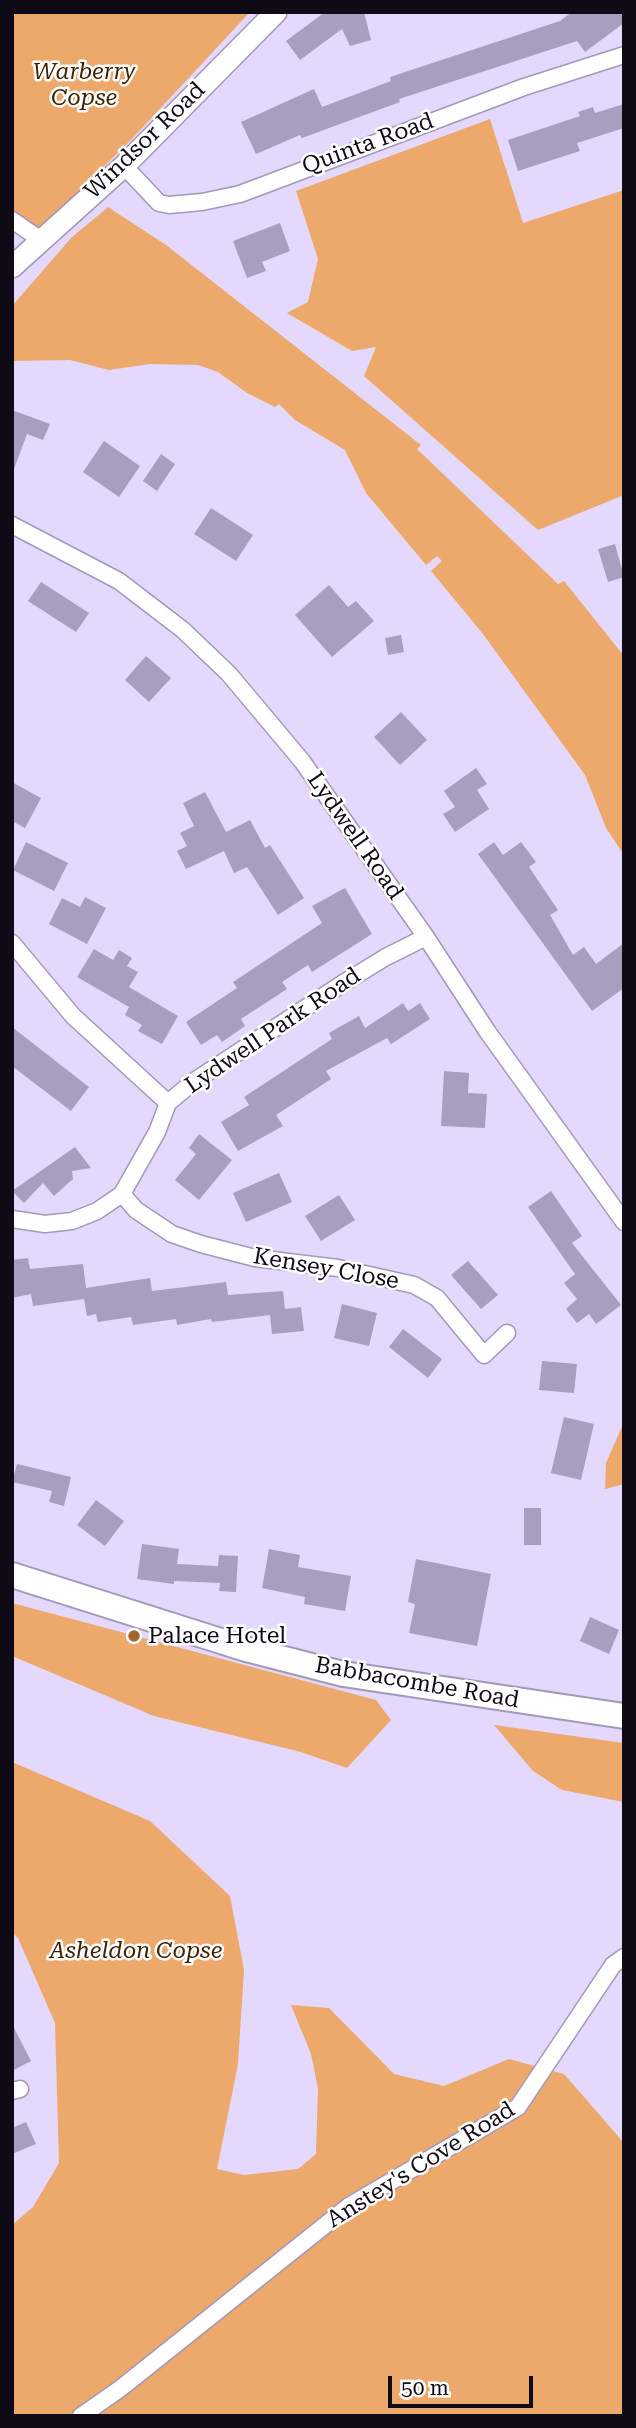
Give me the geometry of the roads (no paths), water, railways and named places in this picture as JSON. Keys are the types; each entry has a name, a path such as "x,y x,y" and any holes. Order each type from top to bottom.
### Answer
{"main road":[{"name":"Babbacombe Road","path":"12,1575 246,1649 343,1674 624,1716"}],"street":[{"name":"Windsor Road","path":"12,267 124,166 276,12"},
{"name":"Quinta Road","path":"124,166 159,203 169,205 202,202 240,194 524,87 624,55"},
{"path":"12,220 41,240"},
{"name":"Lydwell Road","path":"12,525 119,581 183,630 229,674 302,761 426,937 487,1031 624,1222"},
{"name":"Lydwell Park Road","path":"12,1219 45,1224 72,1221 97,1211 122,1194 157,1132 168,1103 193,1083 345,982 426,937"},
{"path":"12,943 73,1016 168,1103"},
{"name":"Kensey Close","path":"122,1194 136,1210 172,1234 201,1244 256,1258 338,1268 414,1285 438,1298 484,1355 507,1333"},
{"name":"Anstey's Cove Road","path":"82,2416 121,2388 349,2206 518,2107 613,1965 624,1957"}],"place":[{"name":"Palace Hotel","path":"134,1636"}],"park label":[{"name":"Warberry Copse","path":"84,85"},
{"name":"Asheldon Copse","path":"136,1951"}]}
